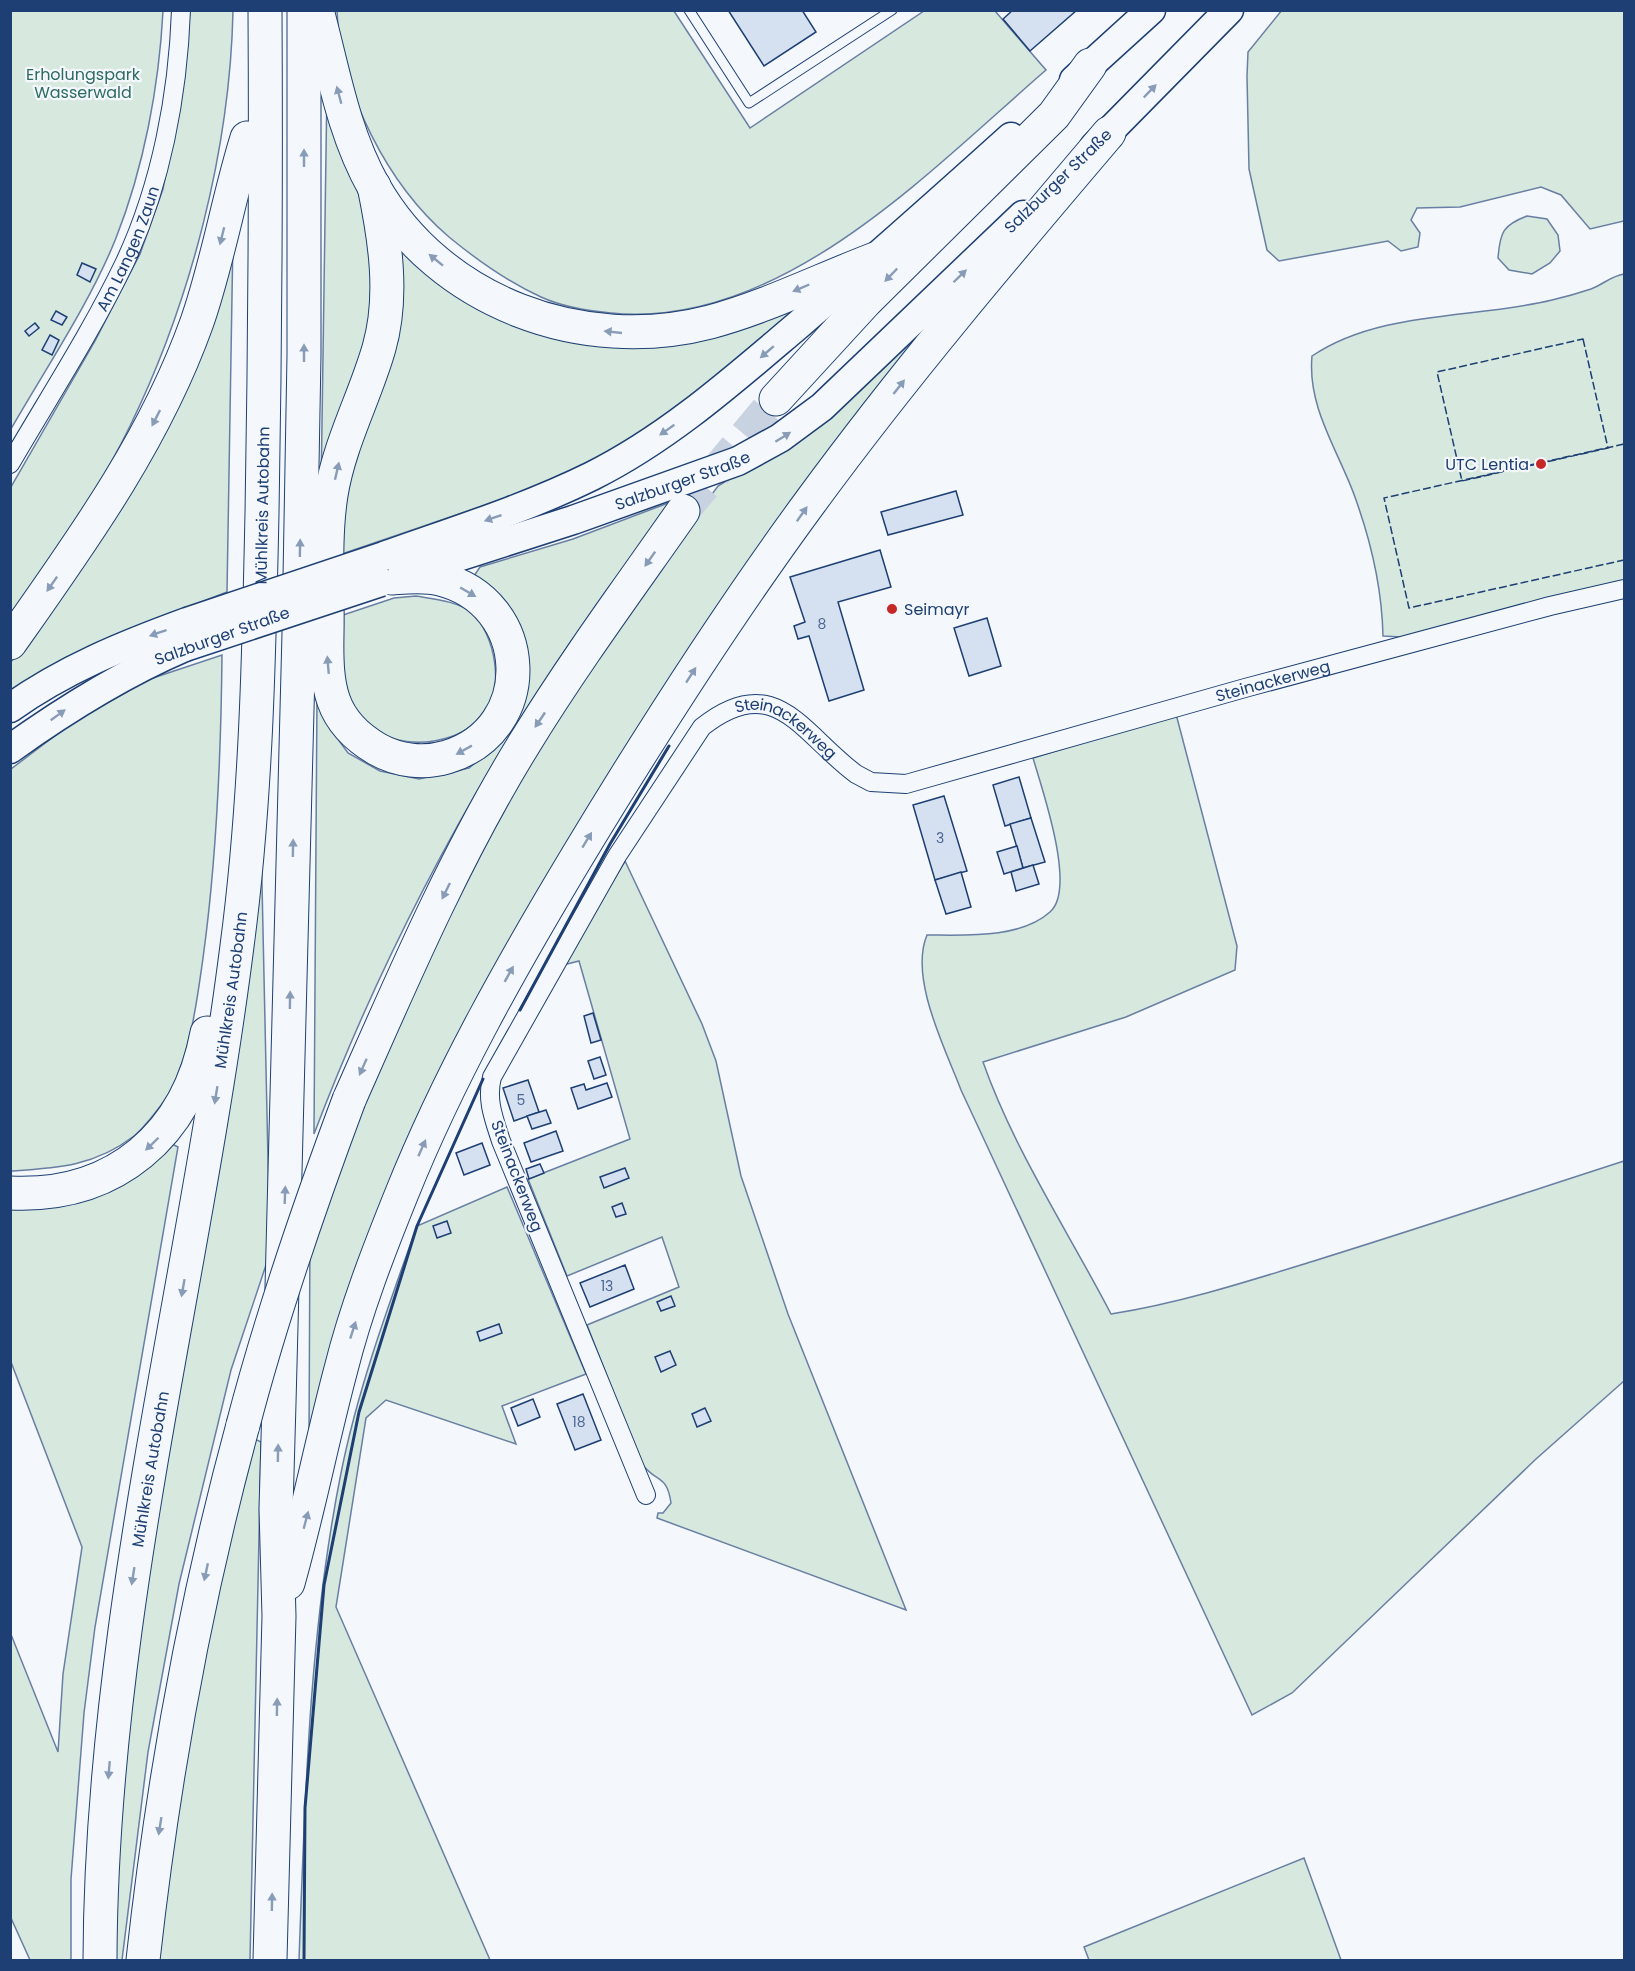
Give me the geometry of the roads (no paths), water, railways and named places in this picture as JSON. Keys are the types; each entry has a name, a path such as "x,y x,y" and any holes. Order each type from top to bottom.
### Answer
{"highway":[{"path":"10,1193 41,1194 73,1188 100,1179 137,1157 167,1128 178,1111 196,1073 205,1044 213,1005 223,908 241,666 247,364 248,52 257,10"},
{"name":"Mühlkreis Autobahn","path":"100,1960 105,1807 115,1705 149,1479 226,1030 248,838 261,612 266,313 265,10"},
{"path":"270,1960 279,1616 277,1486 304,355 304,10"},
{"path":"317,10 338,97 353,140 374,186 398,223 426,252 465,283 501,304 542,321 583,329 624,333 667,331 710,322 758,306 875,259"},
{"path":"776,399 931,234 1054,115 1090,65"},
{"path":"279,1616 308,1513 342,1364 374,1267 403,1190 440,1107 506,979 627,773 809,503 967,301 1109,133"},
{"path":"10,643 109,500 156,418 197,322 247,138"},
{"path":"374,186 386,262 386,308 380,346 339,459 331,495 327,663 331,692 341,719 352,733 383,753 422,762 461,753 478,741 502,714 514,676 511,644 496,615 472,593 439,578 386,572"},
{"path":"143,1960 154,1864 180,1697 218,1515 263,1349 304,1220 349,1100 422,940 524,745 683,511"}],"main road":[{"name":"Salzburger Straße","path":"386,572 593,475 651,441 714,397 875,259 1151,10"},
{"name":"Salzburger Straße","path":"10,708 63,674 128,643 186,635 683,481 738,461 780,438 842,390 1109,133 1229,10"},
{"name":"Salzburger Straße","path":"10,749 68,707 140,667 186,635"}],"street":[{"name":"Am Langen Zaun","path":"10,464 107,295 144,216 169,116 177,72 181,10"},
{"name":"Steinackerweg","path":"646,1495 501,1141 489,1104 488,1091 492,1077 617,856 702,727 721,712 740,704 758,703 779,707 856,774 871,782 906,784 1486,622 1624,589"}],"lane":[{"path":"689,10 749,103 892,10"}],"tunnel":[{"path":"683,511 776,399"}],"place":[{"name":"UTC Lentia","path":"1541,464"},
{"name":"Seimayr","path":"892,609"}],"park label":[{"name":"Erholungspark Wasserwald","path":"83,83"}]}
